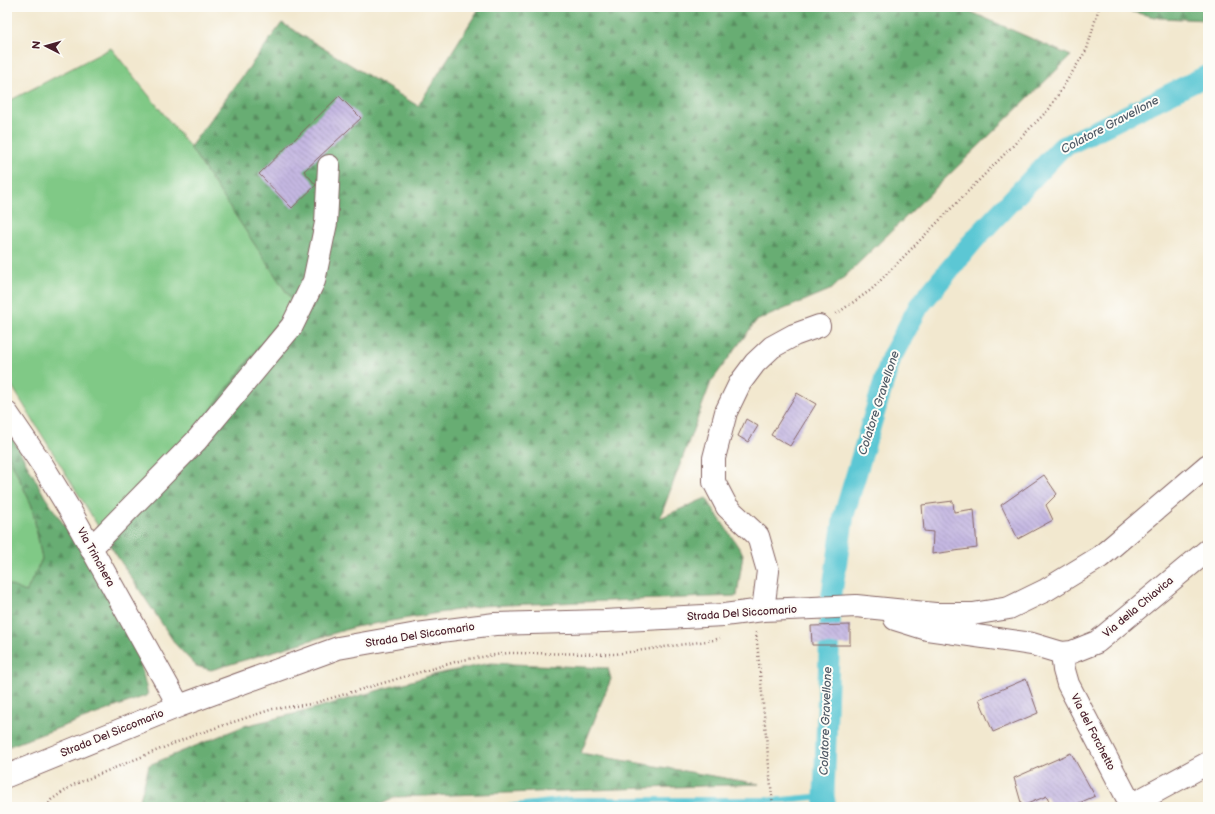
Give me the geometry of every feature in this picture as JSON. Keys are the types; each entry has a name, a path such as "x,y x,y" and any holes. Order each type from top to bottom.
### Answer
{"street":[{"path":"91,548 197,440 292,326 314,281 326,223 329,166"},
{"path":"759,611 768,571 758,536 727,507 714,482 714,458 726,412 740,383 755,363 772,347 794,335 819,326"},
{"name":"Via Trinchera","path":"7,413 43,466 91,548 179,706"},
{"path":"856,606 943,614 973,614 1009,608 1046,590 1100,557 1208,465"},
{"name":"Via della Chiavica","path":"1062,653 1081,649 1097,642 1208,550"},
{"path":"856,606 927,630 1032,644 1062,653"},
{"name":"Strada Del Siccomario","path":"7,776 179,706 338,648 417,634 495,624 604,621 856,606"},
{"name":"Via del Forchetto","path":"1062,653 1064,670 1068,684 1131,806"},
{"path":"1131,806 1208,764"}],"path":[{"path":"819,326 871,290 1049,109 1088,49 1099,7"},
{"path":"759,611 773,807"},
{"path":"47,807 51,800 73,785 197,734 273,709 311,704 462,660 508,653 615,654 714,640 725,636"}],"green space":[{"path":"480,7 960,7 1071,56 832,289 756,321 711,382 660,518 706,498 743,554 737,596 481,606 355,627 211,670 196,666 176,645 109,544 293,302 190,147 282,23 418,106"},
{"path":"1129,7 1208,7 1208,20 1159,18 1128,11"},
{"path":"111,48 190,147 293,302 109,544 7,378 7,102"},
{"path":"7,428 45,497 95,570 138,653 148,695 7,747 7,584 26,592 42,559 32,506 7,452"},
{"path":"7,452 32,506 42,559 26,593 7,584"},
{"path":"490,663 608,668 611,679 581,753 759,784 396,797 376,807 138,807 149,765 244,726 306,711 432,675"}],"building":[{"path":"339,96 361,118 304,171 316,185 292,208 259,174"},
{"path":"797,393 816,404 790,446 771,435"},
{"path":"746,419 758,426 748,442 738,436"},
{"path":"1044,475 1057,494 1046,505 1053,520 1018,539 1001,505"},
{"path":"953,501 954,512 974,509 977,548 932,554 933,532 924,531 922,505"},
{"path":"850,625 850,645 812,645 811,626"},
{"path":"1026,679 1038,713 993,732 979,699"},
{"path":"1071,753 1095,796 1070,807 1051,807 1047,796 1022,806 1014,778"}],"waterway":[{"name":"Colatore Gravellone","path":"826,807 824,796 831,599 844,515 891,358 919,306 974,240 1061,148 1208,75"},
{"path":"507,807 569,800 782,800 824,796"}]}
